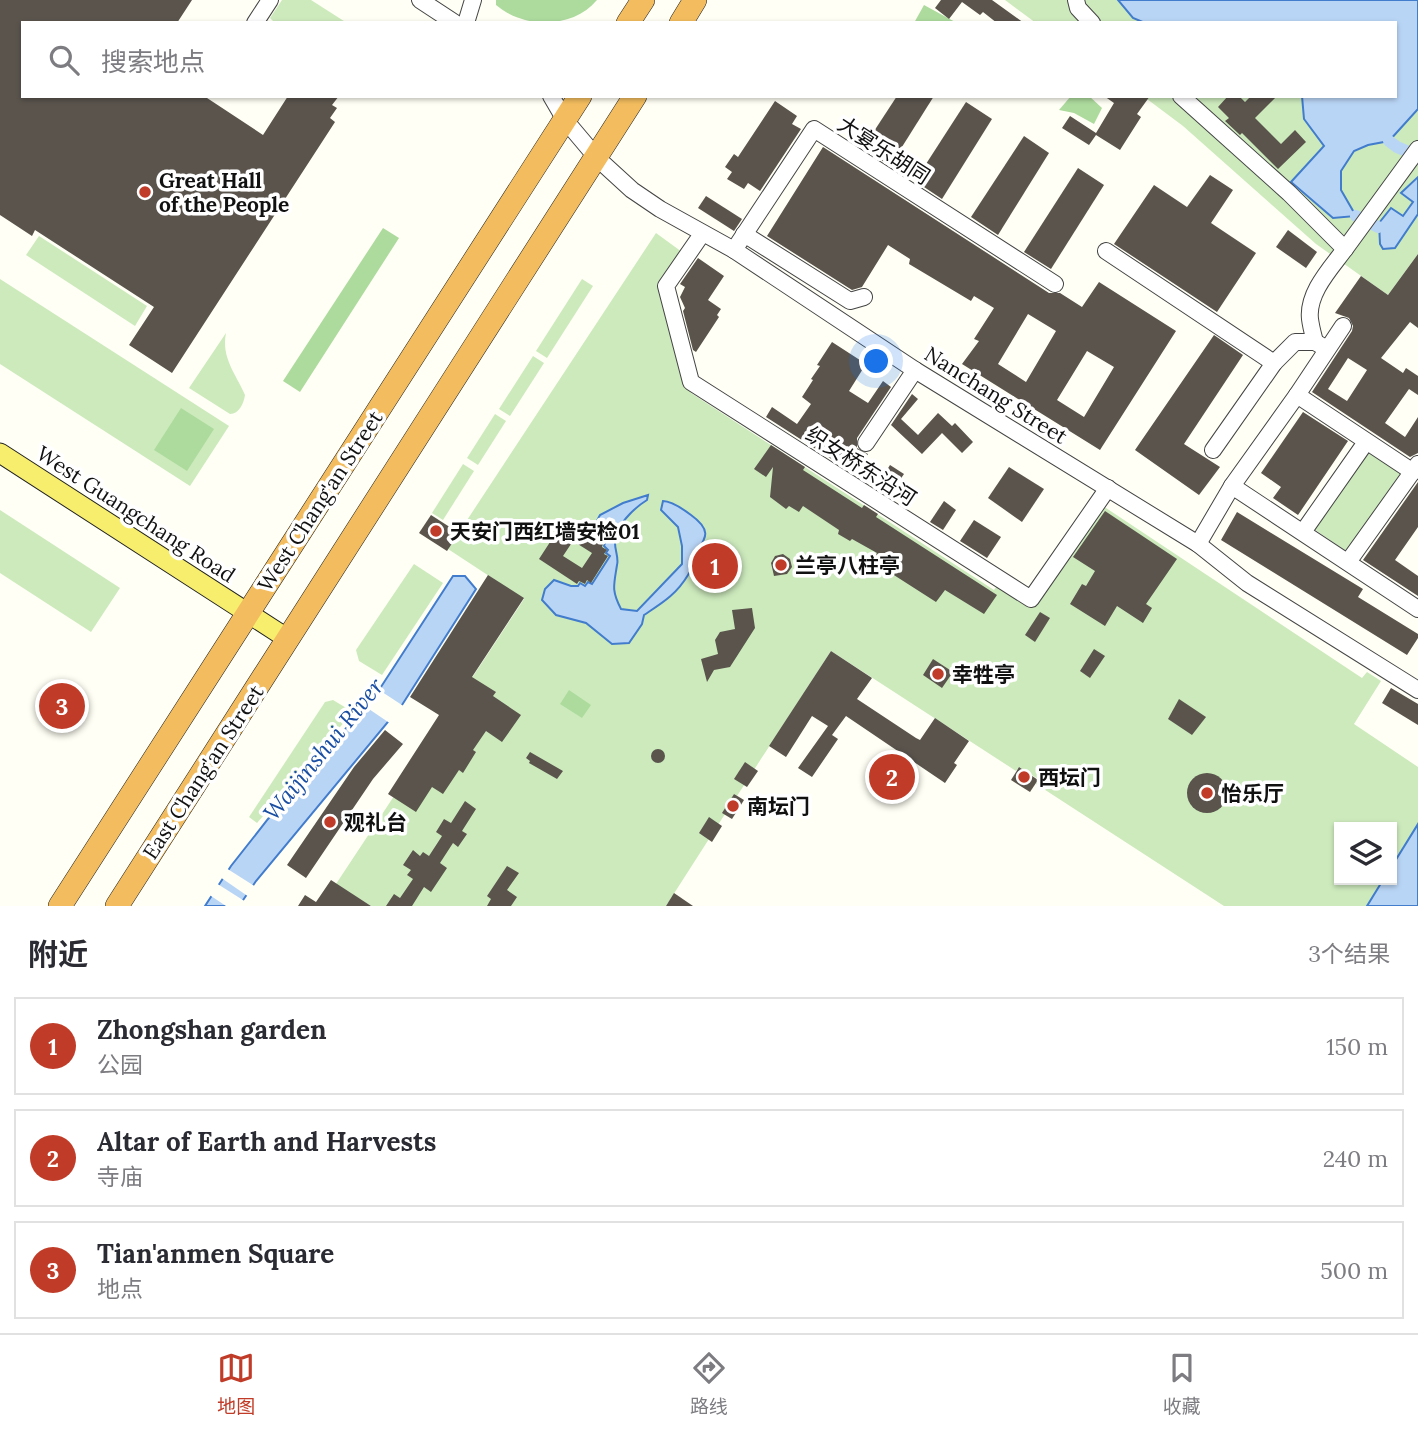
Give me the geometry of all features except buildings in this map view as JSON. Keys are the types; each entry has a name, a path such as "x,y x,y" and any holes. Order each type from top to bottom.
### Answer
{"highway":[{"path":"629,21 643,0"},
{"path":"682,21 695,0"},
{"name":"West Chang'an Street","path":"60,906 579,98"},
{"path":"288,639 634,98"},
{"name":"East Chang'an Street","path":"117,906 288,639"}],"main road":[{"name":"West Guangchang Road","path":"0,453 288,639"}],"street":[{"path":"256,21 270,0"},
{"path":"419,0 452,21"},
{"path":"467,21 474,0"},
{"path":"1076,0 1078,8 1090,21"},
{"name":"Nanchang Street","path":"552,98 565,120 597,158 632,190 702,234 734,250 915,370 1198,544 1247,583 1418,690"},
{"path":"1183,98 1289,193 1345,249"},
{"name":"大宴乐胡同","path":"734,250 814,129 1055,284"},
{"path":"1321,345 1310,316 1320,283 1415,154"},
{"name":"织女桥东沿河","path":"702,234 666,286 691,382 1031,599 1108,488"},
{"path":"744,234 850,301 864,297"},
{"path":"1106,251 1273,363"},
{"path":"1198,544 1233,486 1297,396 1321,345 1343,326"},
{"path":"1213,450 1273,363 1294,342 1321,345"},
{"path":"866,443 915,370"},
{"path":"1297,396 1366,442 1415,468 1348,562"},
{"path":"1303,532 1366,442"},
{"path":"1233,486 1418,609"}],"green space":[{"path":"282,0 311,0 344,21 273,21 270,18"},
{"path":"496,0 597,0 587,10 562,21 530,21 507,13 496,5"},
{"path":"1005,0 1418,0 1418,254 1388,295 1316,244 1183,126 1146,98 1397,98 1397,21 1033,21"},
{"path":"924,5 953,21 915,21"},
{"path":"1069,98 1091,98 1102,108 1094,124 1074,113 1059,110"},
{"path":"383,228 399,238 300,392 283,381"},
{"path":"656,233 682,252 663,282 691,393 994,590 1000,582 1033,604 1100,504 1362,678 1367,672 1381,681 1354,724 1418,767 1418,824 1397,858 1397,822 1334,822 1334,885 1380,885 1367,906 1224,906 1036,784 1038,779 1019,767 1016,771 831,651 737,796 734,794 725,814 666,906 371,906 336,884 524,599 448,549"},
{"path":"39,236 147,306 135,326 26,255"},
{"path":"0,279 229,426 190,486 0,364"},
{"path":"582,279 593,286 547,358 536,351"},
{"path":"226,333 227,358 245,395 240,408 230,414 189,388"},
{"path":"533,356 544,363 510,416 499,409"},
{"path":"181,408 214,429 187,471 154,450"},
{"path":"495,414 506,421 478,465 467,458"},
{"path":"1369,450 1405,475 1350,554 1314,529"},
{"path":"463,464 474,471 443,520 432,513"},
{"path":"0,510 120,588 91,632 0,573"},
{"path":"414,564 443,583 382,675 359,661 356,650"},
{"path":"569,690 591,705 582,718 560,704"},
{"path":"333,700 353,712 257,823 249,817 325,702"}],"water":[{"path":"1118,0 1418,0 1418,109 1389,141 1354,151 1341,171 1341,190 1356,216 1333,218 1291,182 1324,146 1304,119 1302,98 1397,98 1397,21 1140,21 1133,18"},
{"path":"1418,177 1418,214 1395,248 1383,249 1380,244 1379,223 1391,208 1403,216 1413,202 1401,193"},
{"path":"648,495 647,500 626,518 616,537 614,587 621,609 637,611 682,564 678,527 661,510 663,501 670,502 700,522 704,529 704,540 679,588 644,615 642,624 629,643 612,644 586,623 556,615 542,600 545,589 554,580 571,586 578,586 580,583 585,586 588,582 592,584 610,556 606,553 608,550 604,546 605,543 590,534 600,515 623,503"},
{"path":"453,576 465,576 476,589 402,705 256,881 239,906 205,906 231,866 268,819 379,690"},
{"path":"1418,824 1418,906 1367,906 1380,885 1397,885 1397,858"}],"pier":[{"path":"376,688 405,707 391,724 363,705"},
{"path":"226,868 256,887 249,897 220,877"},
{"path":"216,883 246,902 244,906 226,906 208,894"}],"waterway":[{"path":"1389,141 1418,156"},
{"path":"1356,216 1378,227"}],"place":[{"name":"Great Hall of the People","path":"145,192"},
{"name":"天安门西红墙安检01","path":"436,531"},
{"name":"兰亭八柱亭","path":"781,565"},
{"name":"Zhongshan garden","path":"715,566"},
{"name":"幸牲亭","path":"938,674"},
{"name":"Tian'anmen Square","path":"62,706"},
{"name":"Altar of Earth and Harvests","path":"892,777"},
{"name":"西坛门","path":"1024,777"},
{"name":"怡乐厅","path":"1207,793"},
{"name":"南坛门","path":"733,806"},
{"name":"观礼台","path":"330,822"}],"water label":[{"name":"Waijinshui River","path":"323,749"}]}
